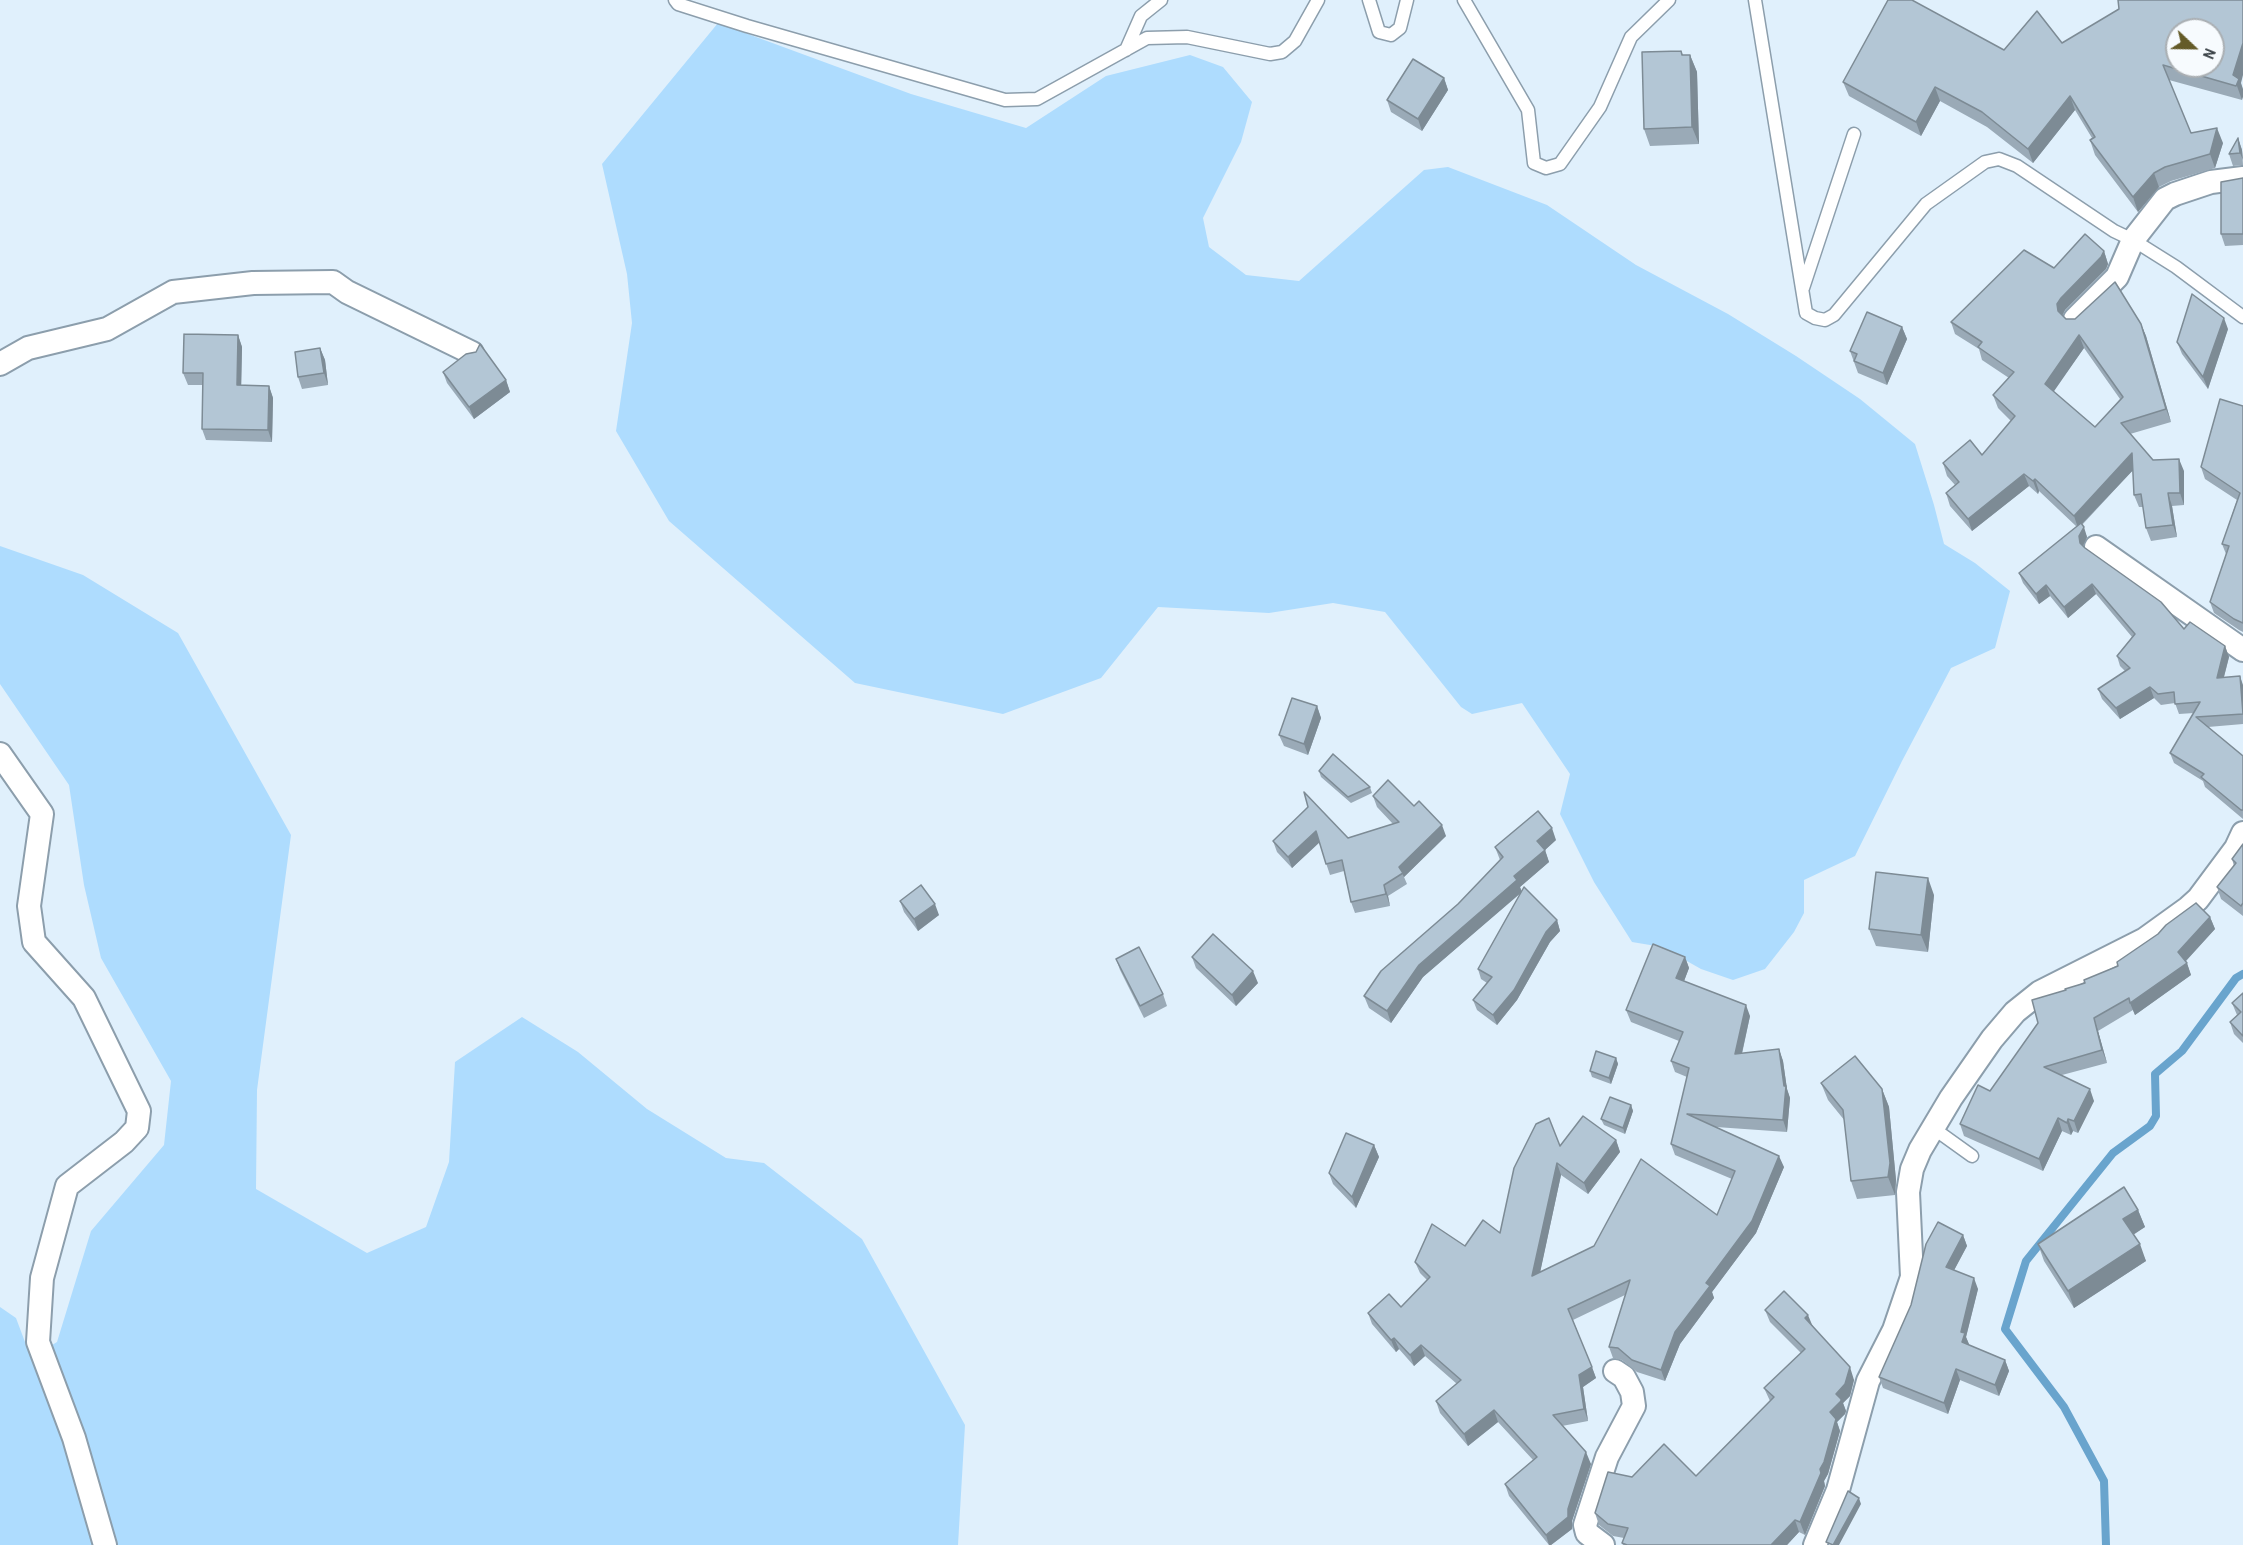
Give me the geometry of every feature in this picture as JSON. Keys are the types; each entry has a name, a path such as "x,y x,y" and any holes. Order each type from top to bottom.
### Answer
{"street":[{"path":"2075,319 2117,277 2133,240 2165,200 2175,194 2211,182 2243,178"},
{"path":"0,364 28,348 107,329 173,292 253,283 333,282 347,292 472,353"},
{"path":"2096,547 2243,650"},
{"path":"0,754 42,814 30,906 34,942 84,998 139,1111 137,1128 124,1142 67,1186 42,1278 38,1342 74,1438 105,1545"},
{"path":"1815,1545 1838,1490 1868,1381 1894,1330 1912,1277 1908,1192 1912,1169 1920,1150 1951,1098 1992,1039 2015,1012 2040,992 2145,939 2188,908 2198,899 2243,833"},
{"path":"1603,1545 1587,1533 1585,1525 1599,1476 1634,1406 1632,1392 1624,1377 1615,1371"}],"lane":[{"path":"675,0 678,4 747,26 1005,100 1037,99 1147,38 1187,37 1270,54 1282,52 1295,41 1318,0"},
{"path":"1126,50 1141,16 1161,0"},
{"path":"1369,0 1379,32 1391,35 1400,28 1407,0"},
{"path":"1464,0 1528,110 1534,163 1546,168 1560,164 1600,107 1631,37 1669,0"},
{"path":"1755,0 1806,313 1825,320 1834,315 1926,204 1985,162 1999,159 2018,166 2114,231 2176,267 2243,317"},
{"path":"1803,289 1854,134"},
{"path":"1933,1128 1972,1156"}],"shaded area":[{"path":"718,23 911,94 1026,128 1106,76 1190,55 1223,67 1252,102 1241,142 1203,218 1209,247 1246,275 1299,281 1424,170 1448,167 1547,205 1636,265 1728,314 1796,356 1860,399 1915,444 1944,544 1975,563 2010,591 1995,648 1951,668 1855,856 1804,880 1804,913 1794,932 1765,969 1733,980 1701,969 1662,947 1632,942 1594,882 1560,814 1570,774 1522,703 1472,714 1461,707 1385,612 1333,603 1269,613 1158,607 1101,678 1003,714 855,683 669,521 616,431 632,323 627,274 602,164"},
{"path":"0,546 83,575 178,633 291,835 257,1090 256,1189 367,1253 426,1227 449,1162 455,1062 522,1017 578,1052 647,1109 726,1158 764,1163 862,1239 965,1425 958,1545 0,1545 0,1307 16,1318 31,1358 57,1342 91,1231 164,1145 171,1081 101,958 84,885 69,785 0,684"}],"building":[{"path":"1888,0 1912,0 2004,50 2037,11 2062,43 2119,9 2118,0 2243,0 2243,43 2233,75 2239,79 2236,86 2208,78 2225,78 2225,18 2165,18 2165,66 2163,65 2165,78 2168,78 2191,133 2217,128 2210,154 2165,167 2154,173 2133,197 2090,140 2095,137 2070,96 2028,149 1982,112 1935,87 1916,122 1843,82"},
{"path":"1681,51 1682,55 1690,55 1692,127 1644,129 1642,52"},
{"path":"1413,59 1444,78 1418,119 1387,100"},
{"path":"2238,138 2240,153 2229,154"},
{"path":"2243,178 2243,234 2221,234 2221,182"},
{"path":"2085,234 2104,251 2101,257 2061,298 2057,304 2058,311 2066,319 2075,319 2115,282 2141,324 2166,409 2121,423 2153,460 2179,459 2180,493 2168,493 2173,525 2146,528 2141,494 2134,495 2132,453 2074,516 2035,479 2033,481 2024,474 1968,519 1946,493 1959,482 1943,463 1970,440 1982,455 2015,416 1993,395 2014,372 1978,347 1982,342 1951,322 2024,250 2054,268","holes":["2079,335 2123,397 2095,427 2045,384"]},
{"path":"2192,294 2224,318 2203,377 2177,342"},
{"path":"1867,312 1902,327 1883,373 1854,361 1857,354 1850,351"},
{"path":"184,334 238,335 237,385 269,386 268,430 202,429 203,373 183,373"},
{"path":"480,344 506,380 469,407 443,372 466,354 476,352"},
{"path":"320,348 324,373 298,377 295,352"},
{"path":"2220,399 2243,406 2243,623 2210,602 2229,546 2222,544 2240,493 2201,467"},
{"path":"2081,523 2084,527 2079,536 2080,543 2085,548 2161,602 2184,629 2190,622 2225,646 2217,678 2240,676 2243,714 2196,717 2243,756 2243,810 2201,777 2204,774 2170,753 2200,702 2175,704 2174,692 2158,694 2150,687 2116,708 2098,689 2130,668 2117,656 2135,634 2092,584 2064,607 2046,585 2036,594 2019,573"},
{"path":"1292,698 1317,706 1304,744 1279,735"},
{"path":"1333,754 1370,787 1348,797 1319,771"},
{"path":"1388,780 1414,806 1419,801 1442,825 1399,867 1403,873 1384,885 1386,894 1351,902 1342,860 1326,864 1316,831 1288,857 1273,841 1308,807 1304,792 1348,838 1399,822 1373,796"},
{"path":"1538,811 1552,828 1537,841 1545,850 1514,876 1517,880 1419,965 1387,1011 1364,996 1381,971 1458,904 1503,857 1495,847"},
{"path":"2243,844 2243,903 2241,906 2217,887 2236,863 2232,859"},
{"path":"1876,872 1928,878 1921,935 1869,929"},
{"path":"921,885 935,904 914,919 900,901"},
{"path":"1524,887 1557,920 1546,932 1514,990 1493,1015 1473,1000 1492,977 1478,969"},
{"path":"2196,903 2210,917 2178,952 2187,963 2130,1003 2129,998 2094,1018 2102,1050 2044,1067 2090,1089 2074,1121 2068,1119 2067,1123 2058,1118 2039,1159 1960,1124 1978,1085 1990,1091 2038,1023 2032,1000 2085,983 2084,980 2118,966 2117,962 2158,934 2166,925"},
{"path":"1213,934 1253,971 1232,995 1192,957"},
{"path":"1653,944 1685,957 1676,978 1746,1005 1735,1054 1779,1049 1784,1086 1786,1086 1783,1120 1687,1114 1779,1156 1752,1221 1706,1283 1710,1286 1675,1332 1661,1370 1632,1360 1618,1348 1609,1347 1630,1280 1568,1309 1592,1367 1579,1375 1584,1409 1553,1415 1586,1452 1568,1509 1568,1517 1546,1535 1505,1484 1537,1457 1494,1410 1464,1434 1436,1401 1461,1380 1421,1345 1410,1355 1394,1338 1391,1340 1368,1313 1389,1294 1401,1307 1430,1277 1415,1262 1432,1224 1465,1246 1483,1220 1500,1233 1514,1168 1536,1124 1549,1118 1560,1146 1583,1116 1616,1140 1584,1183 1557,1163 1532,1276 1594,1246 1641,1159 1717,1215 1735,1171 1671,1144 1689,1068 1671,1061 1683,1032 1626,1010"},
{"path":"1139,947 1163,994 1140,1006 1116,959"},
{"path":"2243,993 2243,1036 2230,1022 2241,1012 2232,1003"},
{"path":"1596,1051 1616,1058 1609,1078 1590,1071"},
{"path":"1855,1056 1882,1089 1890,1163 1888,1177 1851,1181 1843,1110 1821,1083"},
{"path":"1610,1097 1631,1105 1623,1128 1601,1119"},
{"path":"1346,1133 1374,1145 1352,1197 1329,1173"},
{"path":"2124,1187 2138,1210 2123,1219 2140,1244 2068,1291 2038,1244"},
{"path":"1938,1222 1963,1235 1946,1267 1974,1278 1961,1332 1965,1333 1962,1342 2005,1360 1995,1385 1956,1369 1944,1403 1879,1377 1911,1305 1926,1244"},
{"path":"1784,1291 1808,1315 1805,1318 1850,1367 1845,1384 1836,1394 1841,1401 1830,1412 1836,1419 1820,1469 1821,1473 1800,1522 1795,1520 1771,1545 1627,1545 1622,1543 1628,1528 1608,1524 1595,1513 1608,1472 1632,1477 1664,1444 1696,1476 1774,1397 1764,1388 1805,1349 1765,1310"},
{"path":"1848,1491 1859,1498 1833,1545 1826,1542"}],"waterway":[{"path":"2106,1545 2104,1481 2064,1407 2005,1329 2026,1261 2113,1153 2150,1126 2156,1116 2155,1074 2182,1051 2236,978 2243,974"}]}
